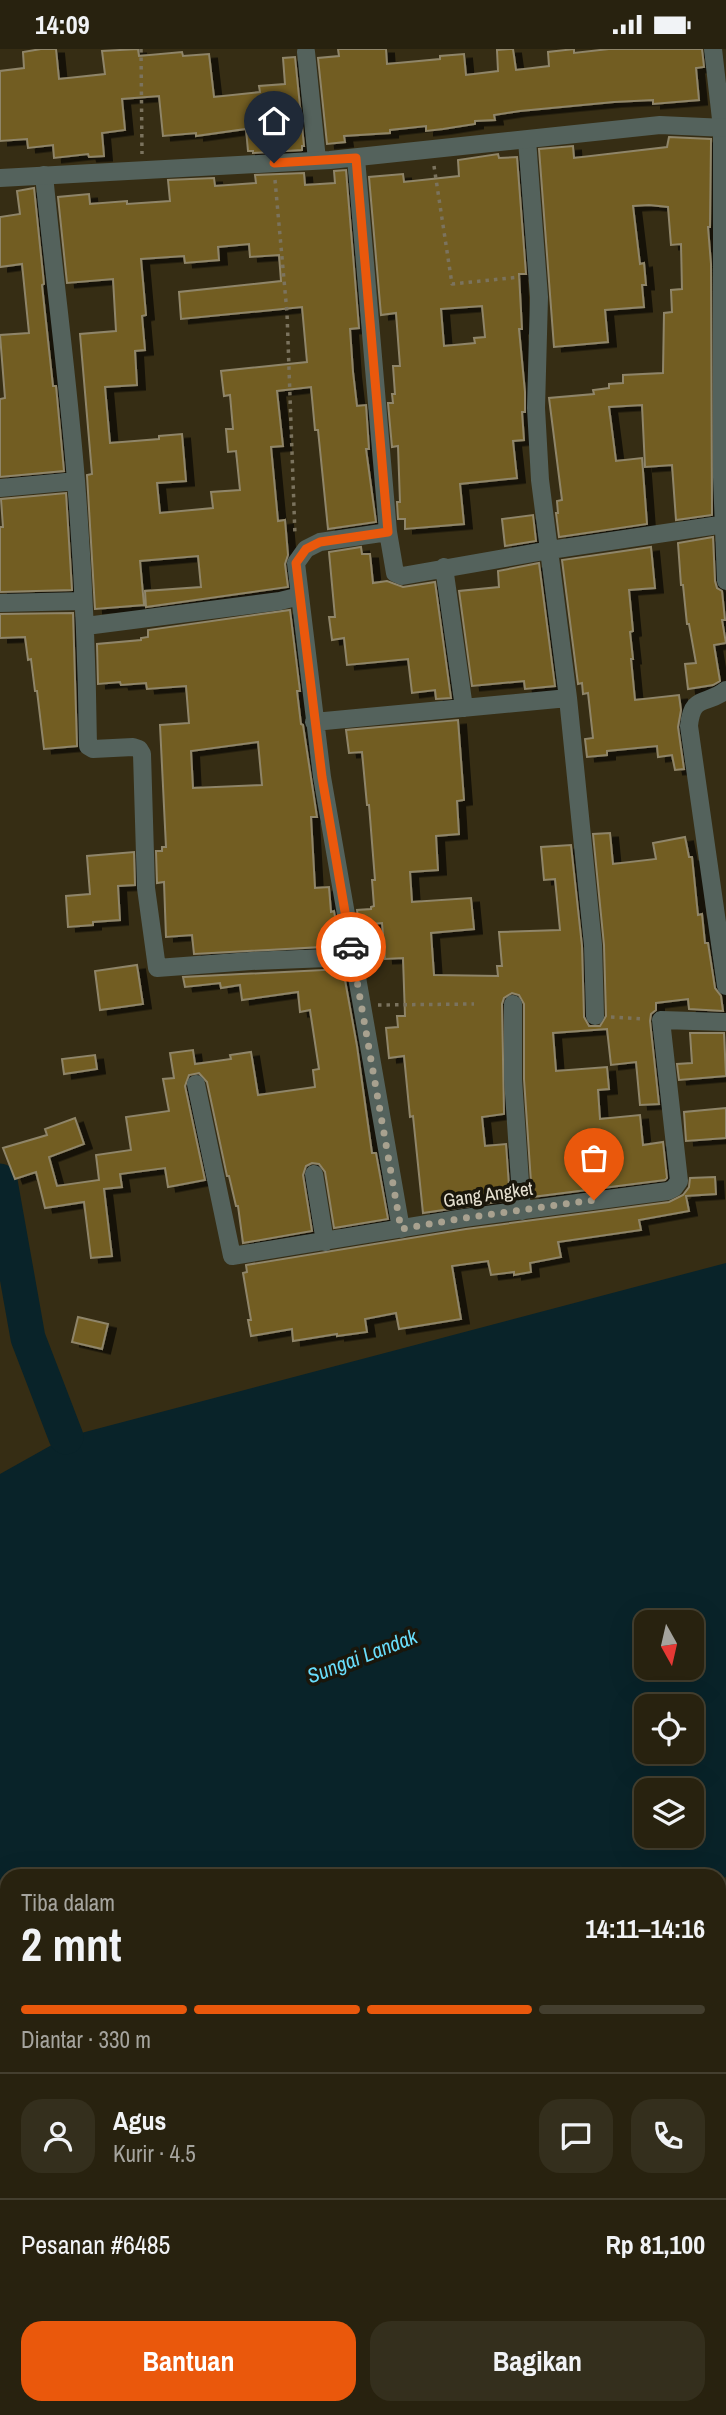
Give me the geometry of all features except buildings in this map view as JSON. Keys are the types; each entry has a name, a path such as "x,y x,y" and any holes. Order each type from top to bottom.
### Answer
{"street":[{"path":"712,49 724,128 726,581"},
{"path":"306,52 317,160"},
{"path":"0,178 356,158 660,125 724,128"},
{"path":"527,140 538,275 536,408 542,509 550,550 568,698 593,945 595,1016"},
{"path":"356,158 388,532 397,575 724,524"},
{"path":"44,175 76,481 82,601 86,626 89,746 93,749 133,747 139,749 142,754 146,888 157,968 352,957"},
{"path":"0,488 76,481"},
{"path":"388,532 320,542 306,549 296,563 314,722 352,957 401,1229"},
{"path":"444,567 464,708"},
{"path":"86,626 280,601 300,596"},
{"path":"0,603 82,601"},
{"path":"726,689 720,694 697,702 691,711 690,726 726,986"},
{"path":"314,722 568,698"},
{"path":"513,1004 513,1079 522,1211"},
{"path":"661,1020 726,1022"},
{"name":"Gang Angket","path":"196,1084 232,1256 464,1218 668,1191 678,1184 661,1020"},
{"path":"314,1174 325,1242"}],"path":[{"path":"141,49 142,170"},
{"path":"432,150 452,284 538,275"},
{"path":"274,163 287,313 296,563"},
{"path":"361,1006 474,1004"},
{"path":"595,1016 661,1020"}],"water":[{"name":"Sungai Landak","path":"726,1263 726,1869 0,1869 0,1474 66,1437"}],"waterway":[{"path":"0,1181 28,1338 66,1437"}],"way so far":[{"path":"351,947 401,1229 594,1200"}],"route":[{"path":"274,163 356,158 388,532 320,542 306,549 296,563 314,722 351,947"}]}
